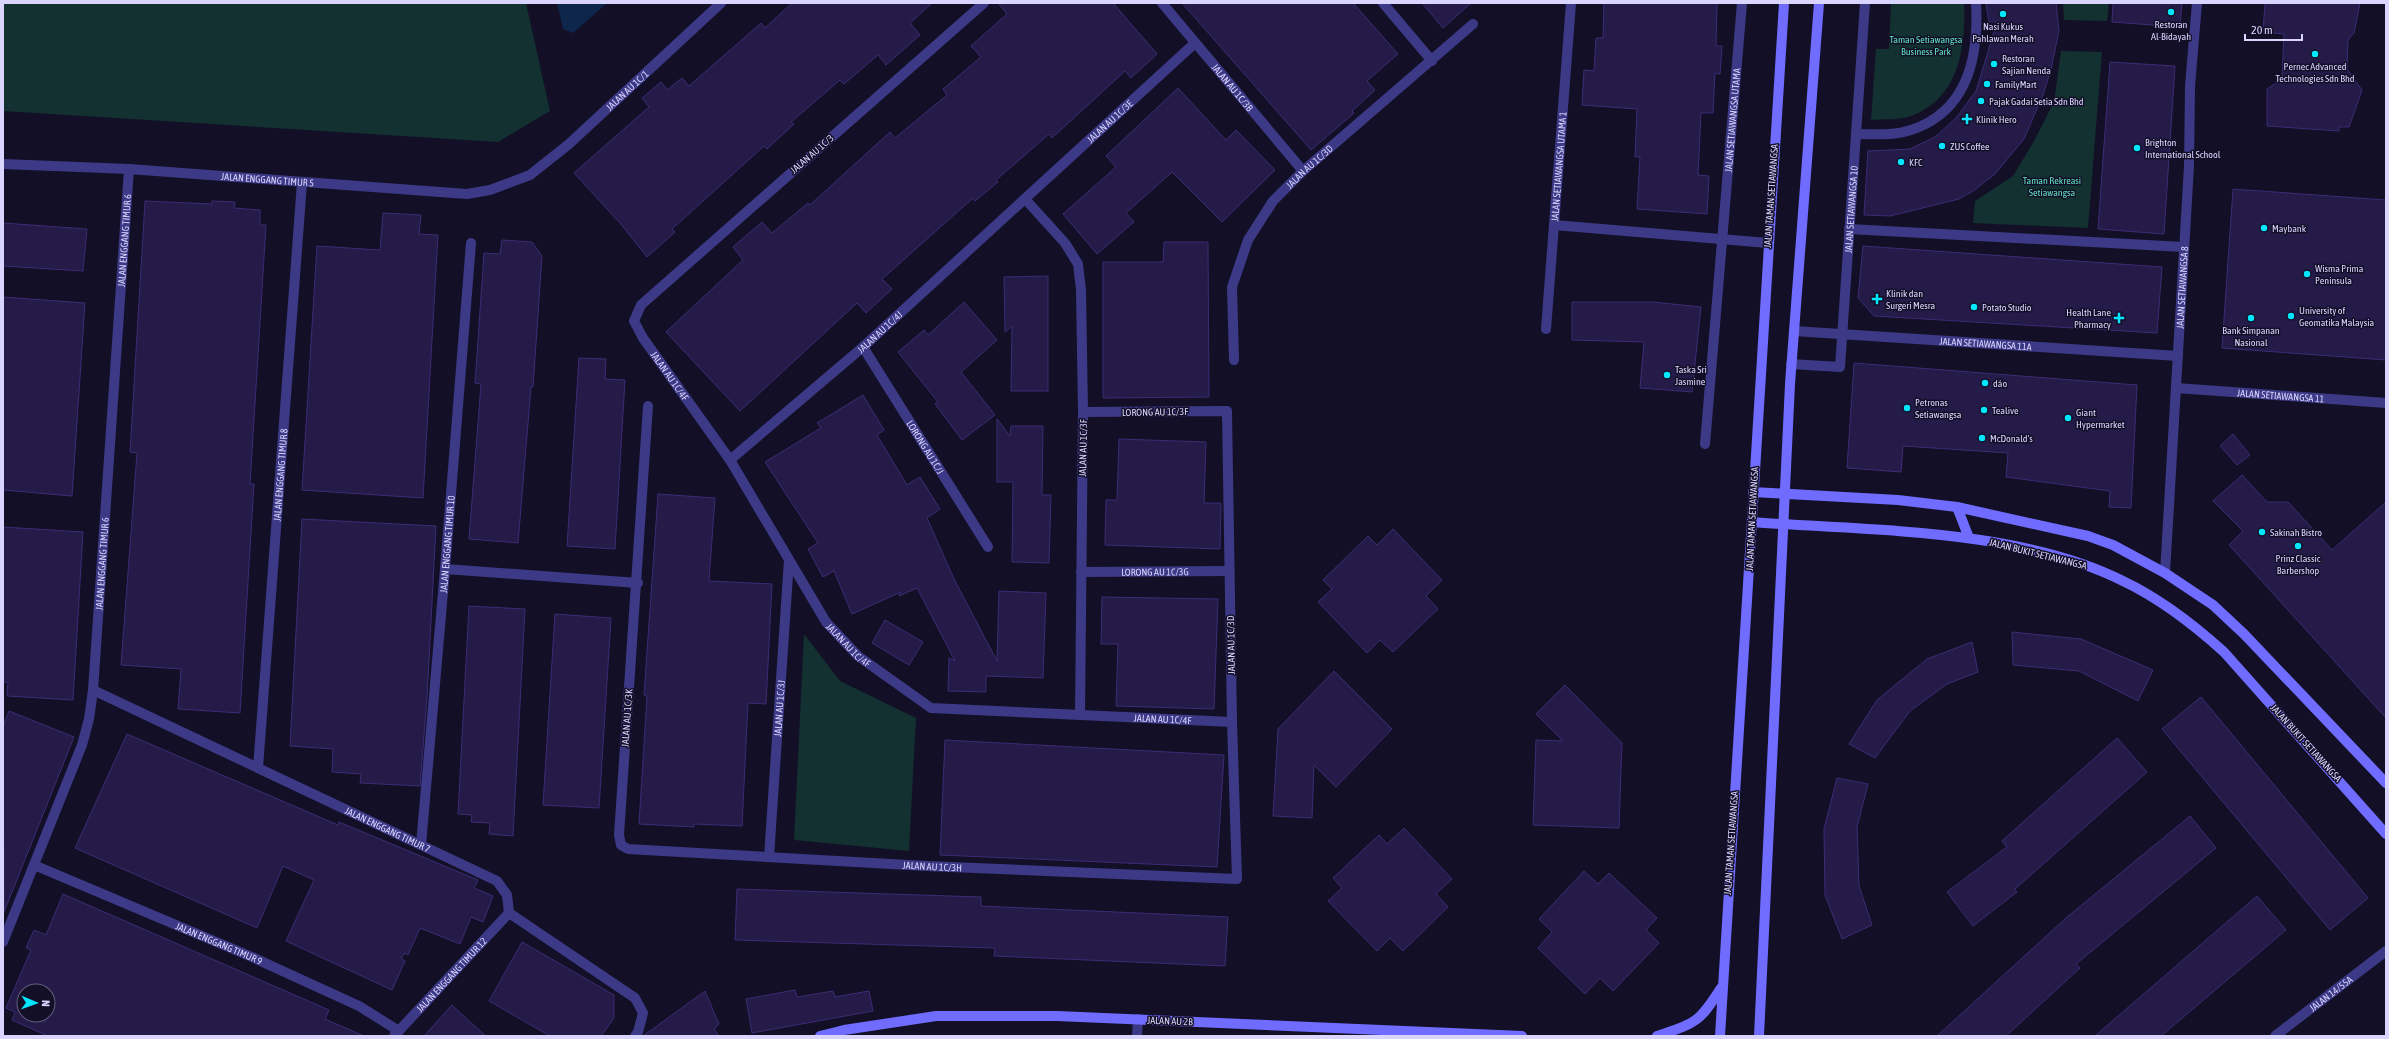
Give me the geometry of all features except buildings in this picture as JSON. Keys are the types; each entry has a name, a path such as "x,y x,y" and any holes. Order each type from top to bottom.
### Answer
{"street":[{"name":"JALAN AU 1C/1","path":"530,175 568,144 721,3"},
{"name":"JALAN AU 1C/3","path":"640,305 984,3"},
{"name":"JALAN AU 1C/3B","path":"1162,3 1303,171"},
{"path":"1383,3 1432,61"},
{"name":"JALAN SETIAWANGSA UTAMA 1","path":"1546,329 1571,3"},
{"name":"JALAN SETIAWANGSA UTAMA","path":"1705,444 1724,238 1742,3"},
{"name":"JALAN TAMAN SETIAWANGSA","path":"1720,1036 1784,3"},
{"path":"1759,1036 1791,364 1819,3"},
{"name":"JALAN SETIAWANGSA 10","path":"1791,364 1840,367 1865,3"},
{"path":"1856,134 1881,134 1910,130 1942,114 1955,100 1965,84 1974,52 1976,3"},
{"name":"JALAN SETIAWANGSA 8","path":"2164,573 2189,166 2190,86 2197,3"},
{"name":"JALAN AU 1C/3D","path":"1234,360 1232,287 1248,240 1273,201 1303,171 1473,24"},
{"name":"JALAN AU 1C/3E","path":"1026,200 1195,43"},
{"name":"JALAN ENGGANG TIMUR 5","path":"3,164 129,169 467,194 490,190 530,175"},
{"name":"JALAN ENGGANG TIMUR 6","path":"3,942 82,745 89,720 93,690 129,169"},
{"name":"JALAN ENGGANG TIMUR 8","path":"258,768 302,182"},
{"name":"JALAN AU 1C/4J","path":"730,460 864,348 1026,200"},
{"name":"JALAN AU 1C/3F","path":"1026,200 1065,243 1078,264 1081,290 1083,412 1080,715"},
{"path":"1554,225 1724,238 1768,243"},
{"path":"1849,229 2184,247"},
{"name":"JALAN ENGGANG TIMUR 10","path":"421,845 445,569 470,243"},
{"name":"JALAN AU 1C/4F","path":"640,305 634,321 643,338 730,460 826,622 858,656 931,708 1232,722"},
{"name":"JALAN SETIAWANGSA 11A","path":"1794,331 2178,356"},
{"name":"LORONG AU 1C/J","path":"864,348 988,547"},
{"name":"JALAN SETIAWANGSA 11","path":"2176,388 2386,403"},
{"name":"JALAN AU 1C/3K","path":"628,849 621,845 619,835 638,582 648,406"},
{"name":"JALAN AU 1C/3D","path":"1227,411 1232,722 1237,880"},
{"name":"LORONG AU 1C/3F","path":"1083,412 1227,411"},
{"path":"1753,492 1898,500 1957,506 2088,536 2113,545 2164,573 2213,606 2244,634 2386,783"},
{"path":"1957,506 1968,538"},
{"name":"JALAN BUKIT SETIAWANGSA","path":"1752,522 1968,538 2081,563 2123,580 2163,603 2199,629 2224,652 2386,834"},
{"name":"JALAN AU 1C/3J","path":"769,857 789,560"},
{"path":"445,569 638,582"},
{"name":"LORONG AU 1C/3G","path":"1081,572 1230,571"},
{"name":"JALAN ENGGANG TIMUR 7","path":"93,690 497,881 507,895 509,913"},
{"name":"JALAN AU 1C/3H","path":"628,849 1237,880"},
{"name":"JALAN ENGGANG TIMUR 9","path":"34,864 252,957 359,1006 397,1034"},
{"path":"509,913 635,998 643,1013 638,1032 635,1036"},
{"name":"JALAN ENGGANG TIMUR 12","path":"397,1034 509,913"},
{"name":"JALAN 14/55A","path":"2275,1036 2386,952"},
{"path":"1657,1036 1692,1024 1707,1011 1722,987"},
{"name":"JALAN AU 2B","path":"820,1036 844,1030 936,1016 1057,1016 1522,1036"},
{"path":"1137,1036 1138,1020"}],"green space":[{"path":"3,3 526,3 550,111 498,142 3,111"},
{"name":"Taman Setiawangsa Business Park","path":"1882,3 1964,3 1963,37 1961,54 1956,70 1940,97 1927,108 1911,116 1896,119 1871,120 1876,49 1889,49 1891,4"},
{"path":"2063,3 2109,3 2107,21 2064,20"},
{"name":"Taman Rekreasi Setiawangsa","path":"2061,51 2102,52 2088,228 1973,223 1975,201 2013,176 2034,141 2054,102"},
{"path":"804,634 840,681 916,718 909,851 794,840"}],"water":[{"path":"557,3 607,3 573,33 563,29"}],"place":[{"name":"Restoran Al-Bidayah","path":"2171,12"},
{"name":"Nasi Kukus Pahlawan Merah","path":"2003,14"},
{"name":"Pernec Advanced Technologies Sdn Bhd","path":"2315,54"},
{"name":"Restoran Sajian Nenda","path":"1994,64"},
{"name":"FamilyMart","path":"1987,84"},
{"name":"Pajak Gadai Setia Sdn Bhd","path":"1981,101"},
{"name":"Klinik Hero","path":"1967,119"},
{"name":"ZUS Coffee","path":"1942,146"},
{"name":"Brighton International School","path":"2137,148"},
{"name":"KFC","path":"1901,162"},
{"name":"Maybank","path":"2264,228"},
{"name":"Wisma Prima Peninsula","path":"2307,274"},
{"name":"Klinik dan Surgeri Mesra","path":"1877,299"},
{"name":"Potato Studio","path":"1974,307"},
{"name":"University of Geomatika Malaysia","path":"2291,316"},
{"name":"Health Lane Pharmacy","path":"2119,318"},
{"name":"Bank Simpanan Nasional","path":"2251,318"},
{"name":"Taska Sri Jasmine","path":"1667,375"},
{"name":"dáo","path":"1985,383"},
{"name":"Petronas Setiawangsa","path":"1907,408"},
{"name":"Tealive","path":"1984,410"},
{"name":"Giant Hypermarket","path":"2068,418"},
{"name":"McDonald's","path":"1982,438"},
{"name":"Sakinah Bistro","path":"2262,532"},
{"name":"Prinz Classic Barbershop","path":"2298,546"}]}
